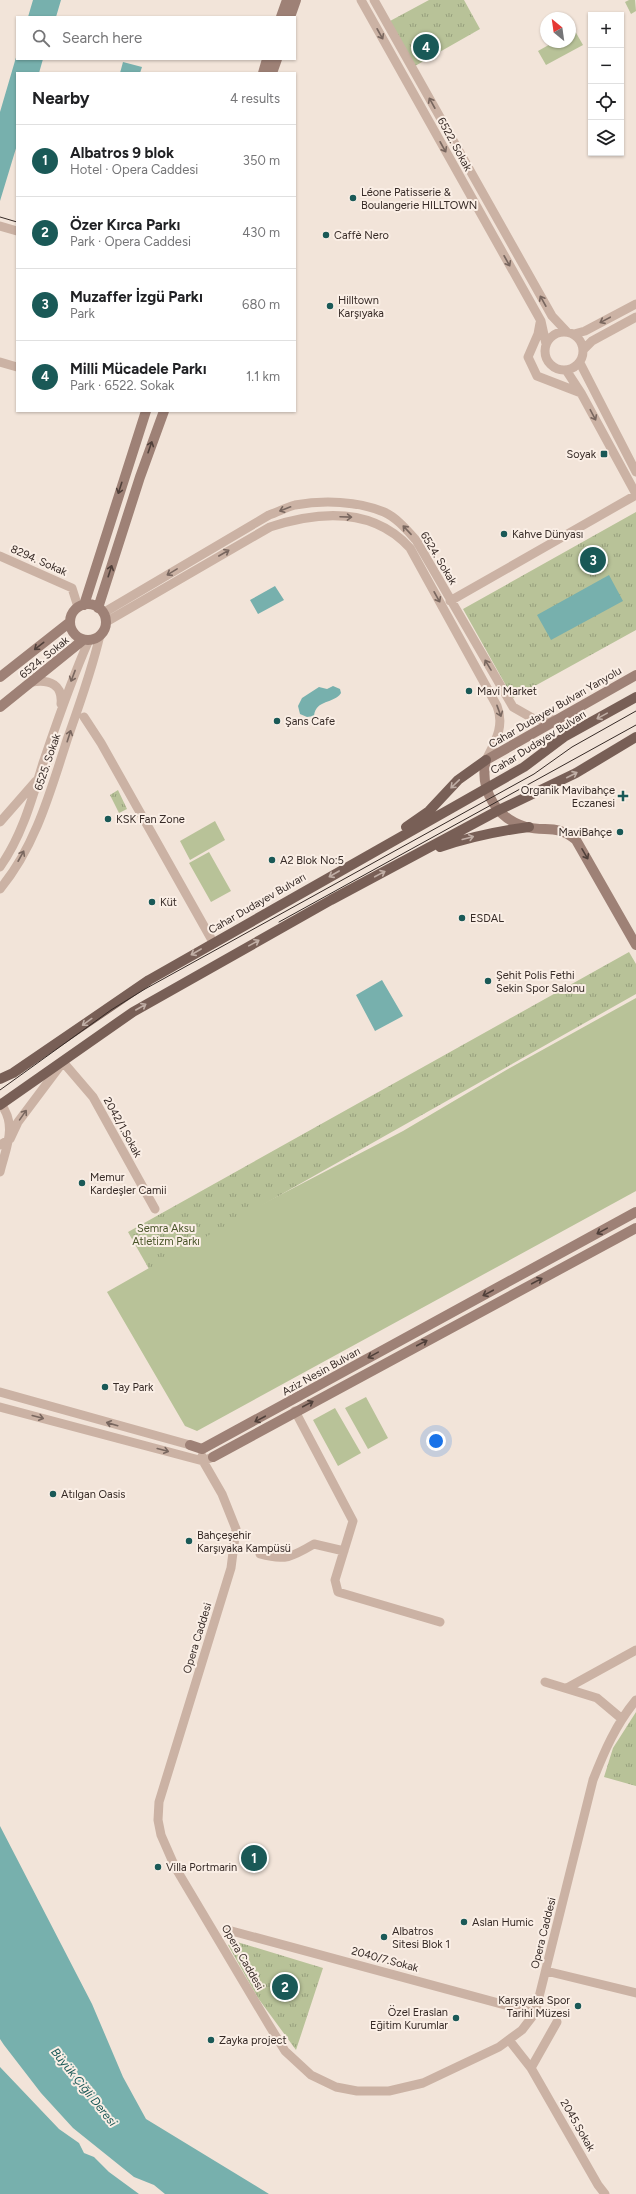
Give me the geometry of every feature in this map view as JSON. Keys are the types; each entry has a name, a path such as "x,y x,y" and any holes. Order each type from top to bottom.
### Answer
{"main road":[{"name":"Cahar Dudayev Bulvarı","path":"0,1079 13,1073 149,980 213,942 524,767 564,738 636,698"},
{"path":"1,1104 133,1012 224,959 499,810 576,773 636,737"},
{"path":"367,855 429,811 458,780 486,760"},
{"path":"405,861 463,839 494,831 529,828"}],"street":[{"path":"281,16 287,0"},
{"path":"290,16 296,0"},
{"name":"6522. Sokak","path":"361,0 540,321 546,344"},
{"name":"6522. Sokak","path":"374,0 552,316 570,333"},
{"path":"263,72 267,60"},
{"path":"272,72 277,60"},
{"path":"0,226 16,230"},
{"path":"580,363 566,370 555,368 547,360 546,344 557,333 570,333 585,330 636,304"},
{"path":"636,317 592,342 584,349 580,363 636,472"},
{"path":"540,321 538,334 528,357 537,376 581,393"},
{"path":"570,333 582,343 584,349"},
{"path":"0,362 16,367"},
{"path":"450,601 636,495 581,393 566,370"},
{"path":"146,412 81,606 72,614 70,622 73,633 86,640 100,635 105,628 102,614 140,477 164,412"},
{"name":"6524. Sokak","path":"102,614 269,515 295,505 339,502 385,512 401,524 416,540 450,601 513,707 534,719 556,720"},
{"name":"6524. Sokak","path":"102,614 270,527 296,518 348,516 378,523 399,536 410,548 497,706 501,716 501,724 486,760"},
{"name":"8294. Sokak","path":"0,556 72,588 81,606"},
{"path":"81,606 102,614"},
{"name":"6524. Sokak","path":"0,678 70,622"},
{"name":"6525. Sokak","path":"0,889 10,877 33,837 56,774 95,657 100,635"},
{"name":"6524. Sokak","path":"0,707 86,640"},
{"name":"6525. Sokak","path":"0,867 12,850 86,640"},
{"name":"Cahar Dudayev Bulvarı Yanyolu","path":"486,760 636,675"},
{"path":"32,682 47,682 58,688 62,694 60,714"},
{"path":"84,717 101,743 213,942"},
{"path":"486,760 483,773 485,789 489,798 513,823 529,828 560,830 576,840 636,945"},
{"path":"0,822 38,778"},
{"path":"0,1172 10,1139 18,1122 63,1062"},
{"name":"2042/1.Sokak","path":"63,1062 94,1098 155,1208"},
{"path":"1,1104 11,1123 10,1139"},
{"path":"0,1145 10,1139"},
{"name":"Aziz Nesin Bulvarı","path":"202,1449 636,1212"},
{"name":"Aziz Nesin Bulvarı","path":"213,1457 294,1411 636,1228"},
{"path":"0,1392 202,1449 203,1461"},
{"path":"0,1407 203,1461 213,1457"},
{"path":"294,1411 353,1521 335,1580 338,1592 440,1622"},
{"name":"Opera Caddesi","path":"203,1461 222,1494 236,1529 231,1568 159,1802 158,1820 161,1836 175,1867 285,2051 310,2075 336,2087 357,2091 389,2091 423,2083 499,2047 522,2030 536,2013 593,1780 603,1753 622,1719 636,1700"},
{"path":"260,1554 277,1559 296,1554 314,1544 344,1551"},
{"path":"567,1688 636,1650"},
{"path":"545,1682 598,1698 622,1719"},
{"name":"2040/7.Sokak","path":"228,1930 536,2013"},
{"path":"546,1970 636,1993"},
{"path":"531,2068 557,2022"},
{"name":"2045.Sokak","path":"509,2040 531,2068 598,2185 605,2194"}],"green space":[{"path":"429,0 464,0 480,29 415,66 390,21"},
{"path":"635,0 636,11 631,14 625,2"},
{"path":"576,33 583,45 546,65 538,51 543,48 576,48"},
{"path":"636,512 636,630 513,698 463,609"},
{"path":"118,790 127,809 119,813 110,795"},
{"path":"215,821 225,840 190,860 180,841"},
{"path":"209,852 231,891 211,902 189,863"},
{"name":"Semra Aksu Atletizm Parkı","path":"629,952 636,964 636,994 149,1269 128,1232"},
{"path":"636,998 636,1191 197,1431 185,1426 107,1292 251,1210 403,1131 508,1069"},
{"path":"366,1397 388,1438 368,1449 345,1408"},
{"path":"335,1408 361,1453 338,1466 313,1420"},
{"path":"636,1712 636,1786 604,1777 613,1748"},
{"path":"234,1941 323,1968 296,2050 258,1998 228,1945"}],"water":[{"path":"33,0 61,0 56,16 28,16"},
{"path":"16,57 16,60 43,60 39,72 16,72 16,148 0,201 0,112"},
{"path":"123,62 142,67 140,72 120,72"},
{"path":"609,575 623,601 551,640 537,615"},
{"path":"275,586 284,600 258,614 250,600"},
{"path":"333,686 340,689 341,693 338,696 318,707 314,716 307,717 300,714 298,706 302,698 319,687 327,689"},
{"path":"382,980 403,1016 375,1031 356,995"},
{"name":"Büyük Çiğli Deresi","path":"0,1826 92,2004 123,2077 146,2119 269,2194 165,2194 154,2185 134,2177 73,2128 41,2093 4,2045 0,2039"},
{"path":"0,2067 59,2129 79,2143 84,2153 94,2157 109,2172 139,2194 0,2194"}],"tram line":[{"path":"0,217 16,222"},
{"path":"0,1090 111,1010 145,989 534,774 572,747 636,711"},
{"path":"279,922 636,725"}],"place":[{"name":"Milli Mücadele Parkı","path":"426,47"},
{"name":"Léone Patisserie & Boulangerie HILLTOWN","path":"353,198"},
{"name":"Caffè Nero","path":"326,235"},
{"name":"Hilltown Karşıyaka","path":"330,306"},
{"name":"Soyak","path":"604,454"},
{"name":"Kahve Dünyası","path":"504,534"},
{"name":"Muzaffer İzgü Parkı","path":"593,560"},
{"name":"Mavi Market","path":"469,691"},
{"name":"Şans Cafe","path":"277,721"},
{"name":"Organik Mavibahçe Eczanesi","path":"623,796"},
{"name":"KSK Fan Zone","path":"108,819"},
{"name":"MaviBahçe","path":"620,832"},
{"name":"A2 Blok No:5","path":"272,860"},
{"name":"Küt","path":"152,902"},
{"name":"ESDAL","path":"462,918"},
{"name":"Şehit Polis Fethi Sekin Spor Salonu","path":"488,981"},
{"name":"Memur Kardeşler Camii","path":"82,1183"},
{"name":"Tay Park","path":"105,1387"},
{"name":"Atılgan Oasis","path":"53,1494"},
{"name":"Bahçeşehir Karşıyaka Kampüsü","path":"189,1541"},
{"name":"Albatros 9 blok","path":"254,1858"},
{"name":"Villa Portmarin","path":"158,1867"},
{"name":"Aslan Humic","path":"464,1922"},
{"name":"Albatros Sitesi Blok 1","path":"384,1937"},
{"name":"Özer Kırca Parkı","path":"285,1987"},
{"name":"Karşıyaka Spor Tarihi Müzesi","path":"578,2006"},
{"name":"Özel Eraslan Eğitim Kurumlar","path":"456,2018"},
{"name":"Zayka project","path":"211,2040"}]}
